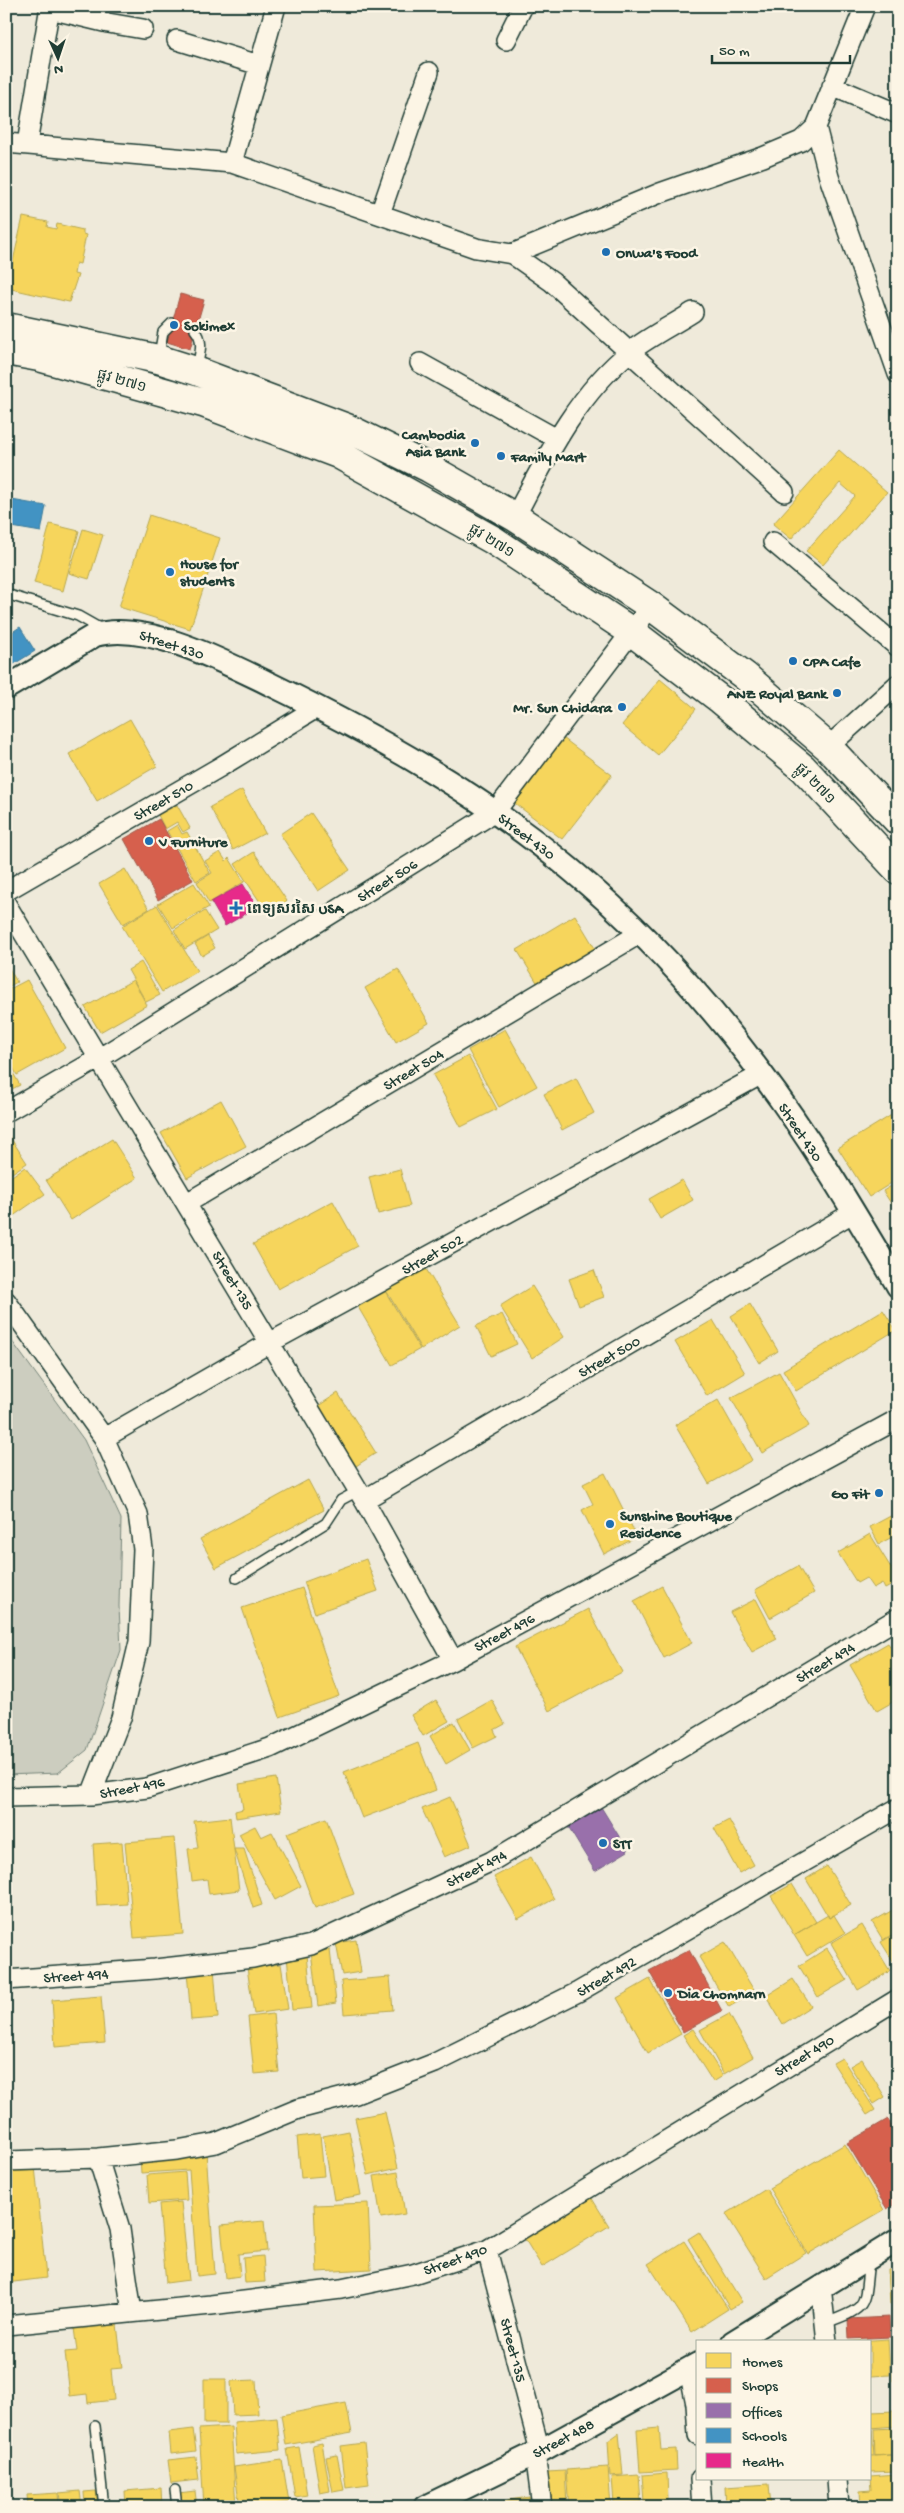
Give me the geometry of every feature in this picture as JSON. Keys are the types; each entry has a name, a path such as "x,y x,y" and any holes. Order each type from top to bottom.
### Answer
{"main road":[{"name":"ផ្លូវ ២៧១","path":"6,327 158,359 347,428 429,468 515,517 651,606 745,676 828,747 898,821"},
{"name":"ផ្លូវ ២៧១","path":"6,351 39,357 203,403 338,454 494,540 632,632 722,700 803,768 898,870"}],"street":[{"path":"232,163 276,6"},
{"path":"506,40 523,6"},
{"path":"512,254 642,199 763,158 801,141 816,127 865,6"},
{"path":"27,144 50,8 108,23 143,29"},
{"path":"177,40 259,65"},
{"path":"380,214 429,72"},
{"path":"832,86 898,114"},
{"path":"816,127 832,186 898,374"},
{"path":"6,143 232,163 476,248 512,254 552,282 784,492"},
{"path":"515,517 557,440 590,394 631,352 693,312"},
{"path":"420,363 557,440"},
{"path":"773,542 898,647"},
{"name":"Street 506","path":"6,1112 98,1059 495,812 651,606"},
{"name":"Street 430","path":"6,688 95,635 106,632 138,632 216,658 318,707 408,756 495,812 570,869 639,934 704,1001 762,1074 854,1212 898,1286"},
{"path":"828,747 898,684"},
{"name":"Street 510","path":"6,891 220,767 318,707"},
{"name":"Street 135","path":"6,904 361,1495 453,1660"},
{"name":"Street 504","path":"186,1204 639,934"},
{"name":"Street 502","path":"104,1438 270,1342 762,1074"},
{"name":"Street 500","path":"361,1495 854,1212"},
{"path":"6,1301 104,1438 138,1514 143,1549 139,1642 121,1718 91,1795"},
{"name":"Street 496","path":"6,1796 91,1795 147,1788 270,1748 453,1660 898,1419"},
{"name":"Street 494","path":"6,1980 155,1969 243,1959 311,1946 394,1909 492,1861 898,1618"},
{"name":"Street 492","path":"6,2162 98,2158 177,2150 216,2143 298,2109 356,2094 435,2063 514,2026 578,1992 898,1808"},
{"name":"Street 490","path":"6,2325 342,2289 413,2274 487,2250 898,1998"},
{"path":"98,2158 120,2230 132,2313"},
{"path":"736,2340 898,2240"},
{"name":"Street 135","path":"487,2250 538,2452 542,2507"},
{"path":"821,2286 826,2340"},
{"path":"693,2367 696,2404"},
{"name":"Street 488","path":"425,2507 538,2452 693,2367"},
{"path":"700,2480 702,2507"},
{"path":"837,2480 839,2507"}],"lane":[{"path":"158,359 163,332 172,323"},
{"path":"195,330 201,336 202,343 196,372"},
{"path":"6,594 78,616 106,632"},
{"path":"237,1578 326,1523 341,1500 361,1495"},
{"path":"825,2323 854,2313 863,2305 869,2257"},
{"path":"95,2426 104,2507"},
{"path":"174,2490 177,2507"}],"shaded area":[{"path":"6,1333 84,1440 121,1519 119,1606 121,1650 87,1750 58,1773 6,1775"}],"building: Homes":[{"path":"23,217 48,222 47,227 56,229 57,224 83,230 83,234 86,235 80,264 76,263 74,274 78,275 69,302 7,288"},
{"path":"839,450 887,492 823,565 806,551 855,496 840,483 791,539 773,524"},
{"name":"House for students","path":"149,515 220,538 190,629 119,607"},
{"path":"50,524 79,531 63,591 34,583"},
{"path":"83,529 103,535 89,579 69,573"},
{"path":"660,679 696,709 658,755 622,725"},
{"path":"130,719 157,766 97,801 69,754"},
{"path":"563,738 612,775 562,839 513,802"},
{"path":"242,790 265,833 233,850 210,807"},
{"path":"177,805 190,828 183,832 177,822 165,829 158,815"},
{"path":"311,813 350,870 318,891 280,834"},
{"path":"177,825 182,834 187,832 210,873 196,881 167,831"},
{"path":"220,852 226,861 229,858 244,882 209,903 197,882 212,873 205,861"},
{"path":"254,852 287,901 268,914 235,864"},
{"path":"125,869 149,909 123,924 99,884"},
{"path":"194,883 209,907 173,928 158,904"},
{"path":"157,905 197,971 162,992 122,926"},
{"path":"205,911 217,930 185,949 174,930"},
{"path":"575,915 596,950 538,984 517,950"},
{"path":"208,936 215,948 202,956 195,944"},
{"path":"141,962 160,995 146,1002 128,970"},
{"path":"6,963 17,982 6,988"},
{"path":"398,969 429,1023 396,1042 365,988"},
{"path":"27,980 65,1048 17,1075 6,1055 6,991"},
{"path":"133,980 147,1005 100,1032 85,1007"},
{"path":"505,1029 537,1086 499,1107 468,1050"},
{"path":"468,1056 497,1109 461,1127 433,1075"},
{"path":"6,1061 20,1085 6,1092"},
{"path":"576,1078 594,1113 562,1130 544,1094"},
{"path":"221,1100 246,1146 187,1178 161,1133"},
{"path":"898,1111 898,1179 869,1197 838,1148"},
{"path":"6,1131 27,1163 6,1177"},
{"path":"112,1139 137,1178 71,1220 46,1180"},
{"path":"25,1167 45,1194 6,1221 6,1180"},
{"path":"400,1169 410,1206 378,1214 369,1177"},
{"path":"682,1180 693,1200 660,1219 649,1199"},
{"path":"898,1182 898,1214 883,1191"},
{"path":"333,1201 358,1246 278,1289 253,1244"},
{"path":"423,1264 460,1325 421,1349 384,1287"},
{"path":"594,1270 604,1297 579,1306 569,1279"},
{"path":"532,1286 564,1337 532,1358 500,1306"},
{"path":"385,1291 420,1349 392,1365 358,1307"},
{"path":"750,1304 778,1351 759,1363 731,1316"},
{"path":"883,1310 896,1330 796,1391 783,1370"},
{"path":"502,1314 517,1344 491,1356 476,1326"},
{"path":"713,1320 745,1373 707,1396 675,1342"},
{"path":"779,1372 809,1426 762,1453 731,1398"},
{"path":"338,1393 376,1453 356,1466 318,1406"},
{"path":"718,1400 752,1460 709,1484 675,1425"},
{"name":"Sunshine Boutique Residence","path":"605,1473 637,1537 604,1554 582,1510 593,1504 583,1484"},
{"path":"308,1480 324,1510 216,1568 200,1539"},
{"path":"898,1512 898,1534 879,1544 870,1527"},
{"path":"870,1534 898,1579 898,1582 885,1589 882,1583 873,1588 866,1578 857,1583 838,1553"},
{"path":"366,1559 378,1591 315,1613 304,1582"},
{"path":"798,1566 814,1593 770,1618 755,1590"},
{"path":"662,1586 692,1643 664,1658 634,1601"},
{"path":"302,1588 339,1696 280,1717 242,1608"},
{"path":"756,1599 777,1639 752,1652 730,1612"},
{"path":"588,1609 622,1672 549,1711 515,1647"},
{"path":"888,1643 898,1659 898,1699 877,1711 850,1665"},
{"path":"436,1700 449,1721 423,1736 411,1715"},
{"path":"492,1700 505,1724 494,1730 497,1736 473,1748 458,1719"},
{"path":"454,1722 470,1750 446,1764 430,1736"},
{"path":"418,1743 436,1790 362,1818 344,1772"},
{"path":"276,1778 281,1811 236,1818 235,1811 243,1809 239,1784"},
{"path":"450,1797 471,1845 444,1857 422,1809"},
{"path":"230,1817 239,1890 209,1894 207,1879 192,1881 188,1849 198,1848 194,1821"},
{"path":"326,1818 354,1894 315,1908 287,1833"},
{"path":"729,1820 754,1865 739,1873 714,1828"},
{"path":"255,1826 261,1837 272,1832 301,1886 275,1900 239,1834"},
{"path":"174,1838 183,1934 134,1938 125,1842"},
{"path":"122,1842 127,1904 97,1906 93,1844"},
{"path":"234,1849 244,1849 262,1905 253,1908"},
{"path":"531,1857 554,1899 518,1919 494,1877"},
{"path":"827,1866 851,1905 829,1918 806,1879"},
{"path":"792,1884 816,1922 794,1935 771,1896"},
{"path":"898,1907 898,1931 883,1940 872,1922"},
{"path":"828,1915 829,1918 834,1915 845,1933 807,1956 794,1935"},
{"path":"862,1925 890,1971 858,1990 831,1943"},
{"path":"898,1932 898,1969 881,1942"},
{"path":"356,1940 361,1972 342,1975 336,1943"},
{"path":"725,1942 755,1992 729,2007 699,1957"},
{"path":"827,1948 847,1980 818,1997 799,1966"},
{"path":"330,1950 336,2003 318,2006 311,1952"},
{"path":"307,1954 312,2008 292,2010 287,1956"},
{"path":"281,1964 288,2009 254,2014 247,1968"},
{"path":"214,1968 218,2018 191,2020 187,1971"},
{"path":"390,1977 393,2010 344,2014 341,1981"},
{"path":"650,1979 681,2034 648,2053 617,1998"},
{"path":"793,1979 811,2006 783,2024 766,1996"},
{"path":"101,1996 105,2043 55,2047 52,2000"},
{"path":"273,2014 279,2072 254,2074 248,2017"},
{"path":"729,2014 753,2057 724,2074 700,2030"},
{"path":"693,2029 723,2076 713,2082 683,2035"},
{"path":"842,2058 875,2110 867,2115 833,2063"},
{"path":"862,2059 885,2097 874,2104 850,2066"},
{"path":"385,2112 398,2168 368,2175 355,2118"},
{"path":"349,2131 361,2195 334,2200 323,2136"},
{"path":"320,2134 324,2176 301,2178 297,2137"},
{"path":"845,2144 884,2210 808,2254 769,2188"},
{"path":"206,2152 215,2274 197,2276 189,2170 141,2173 140,2157"},
{"path":"35,2166 46,2278 6,2283 6,2169"},
{"path":"185,2172 187,2200 149,2203 147,2175"},
{"path":"398,2172 405,2214 381,2218 374,2176"},
{"path":"766,2189 806,2253 766,2278 726,2214"},
{"path":"588,2192 609,2226 542,2267 521,2233"},
{"path":"181,2202 189,2280 166,2283 159,2204"},
{"path":"368,2203 371,2269 317,2272 314,2205"},
{"path":"264,2221 267,2251 238,2254 240,2276 226,2278 221,2225"},
{"path":"699,2232 742,2302 730,2309 688,2239"},
{"path":"684,2241 728,2309 692,2332 648,2264"},
{"path":"263,2256 265,2282 245,2283 243,2258"},
{"path":"898,2269 898,2304 890,2304 888,2270"},
{"path":"117,2324 122,2368 111,2369 114,2400 88,2403 87,2394 70,2396 65,2352 77,2351 74,2328"},
{"path":"888,2339 890,2375 872,2376 872,2340"},
{"path":"898,2339 898,2381 893,2381 892,2340"},
{"path":"204,2379 226,2379 226,2424 204,2424"},
{"path":"256,2380 258,2414 233,2415 231,2381"},
{"path":"346,2403 352,2433 286,2445 281,2415"},
{"path":"895,2411 896,2426 872,2428 872,2412"},
{"path":"277,2418 280,2450 236,2454 234,2422"},
{"path":"231,2427 236,2507 204,2507 199,2429"},
{"path":"659,2428 661,2450 676,2449 677,2470 640,2472 637,2430"},
{"path":"896,2428 897,2454 875,2456 874,2429"},
{"path":"193,2429 196,2451 171,2454 169,2432"},
{"path":"872,2429 874,2455 872,2455"},
{"path":"619,2433 623,2475 610,2476 608,2441"},
{"path":"322,2443 330,2491 320,2493 312,2445"},
{"path":"364,2443 369,2485 346,2488 341,2446"},
{"path":"299,2447 307,2495 295,2497 287,2449"},
{"path":"337,2455 344,2490 333,2492 326,2457"},
{"path":"897,2455 898,2471 872,2472 872,2456"},
{"path":"196,2457 199,2480 171,2483 168,2460"},
{"path":"282,2460 289,2502 261,2507 240,2507 234,2467"},
{"path":"608,2467 611,2506 569,2507 566,2470"},
{"path":"565,2471 567,2506 549,2507 547,2472"},
{"path":"667,2473 668,2500 644,2502 642,2475"},
{"path":"897,2474 898,2507 861,2507 860,2491 871,2490 872,2476"},
{"path":"639,2475 641,2502 614,2504 612,2477"},
{"path":"769,2484 771,2507 726,2507 725,2487"},
{"path":"161,2488 162,2507 126,2507 125,2491"},
{"path":"80,2491 82,2507 61,2507 59,2493"},
{"path":"96,2491 98,2507 85,2507 84,2492"},
{"path":"195,2491 197,2507 173,2507 170,2494"},
{"path":"58,2493 59,2507 28,2507 27,2495"},
{"path":"529,2497 530,2507 504,2507 503,2501"}],"building: Shops":[{"path":"180,294 204,300 190,349 167,342"},
{"path":"159,819 193,880 158,900 124,839"},
{"path":"689,1950 722,2011 683,2032 649,1971"},
{"path":"888,2119 898,2135 898,2202 887,2209 847,2143"},
{"path":"889,2317 890,2337 849,2339 848,2319"}],"building: Offices":[{"path":"601,1807 628,1851 595,1871 568,1827"}],"building: Schools":[{"path":"6,499 46,506 41,532 6,526"},
{"path":"20,627 35,651 6,669 6,636"}],"building: Health":[{"path":"243,884 257,907 225,926 211,902"}],"place":[{"name":"Onwa's Food","path":"606,252"},
{"name":"Sokimex","path":"174,325"},
{"name":"Cambodia Asia Bank","path":"475,443"},
{"name":"Family Mart","path":"501,456"},
{"name":"House for students","path":"170,572"},
{"name":"CPA Cafe","path":"793,661"},
{"name":"ANZ Royal Bank","path":"837,693"},
{"name":"Mr. Sun Chidara","path":"622,707"},
{"name":"V Furniture","path":"149,841"},
{"name":"ពេទ្យសរសៃ USA","path":"236,908"},
{"name":"Go Fit","path":"879,1493"},
{"name":"Sunshine Boutique Residence","path":"610,1524"},
{"name":"STT","path":"603,1843"},
{"name":"Dia Chomnarn","path":"668,1993"}]}
